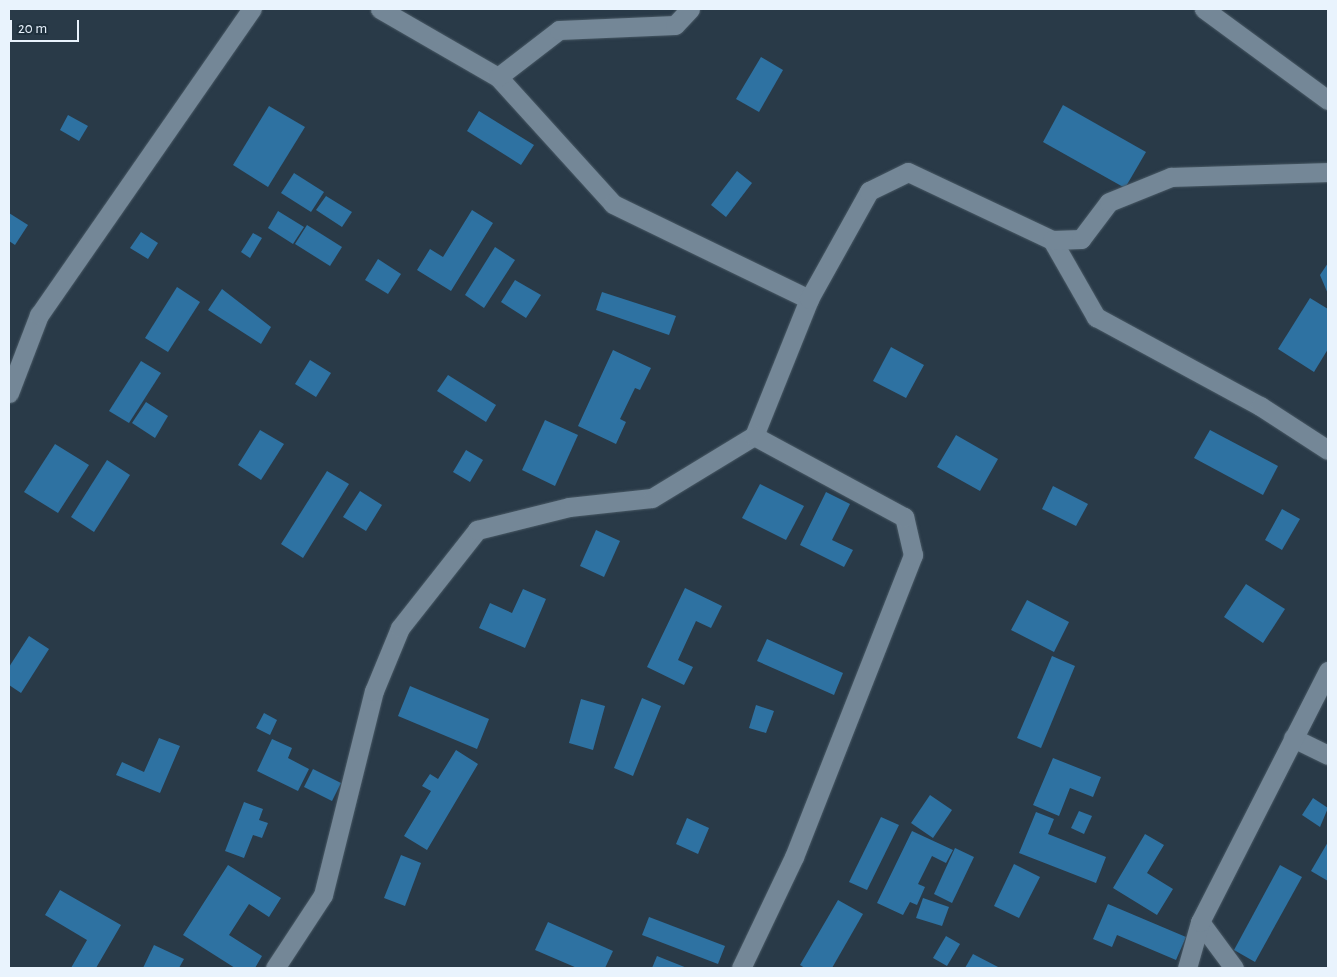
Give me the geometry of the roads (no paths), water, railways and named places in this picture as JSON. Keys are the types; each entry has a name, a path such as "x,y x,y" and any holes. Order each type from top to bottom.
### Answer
{"street":[{"path":"9,393 39,315 252,9"},
{"path":"380,9 498,77 613,204 809,299"},
{"path":"498,77 559,30 675,25 690,9"},
{"path":"1204,9 1328,100"},
{"path":"274,968 323,895 374,692 400,628 477,530 569,507 652,498 754,436 809,299 869,191 908,172 1052,240 1081,239 1109,202 1171,177 1328,172"},
{"path":"1052,240 1096,317 1260,406 1328,450"},
{"path":"741,968 794,857 913,555 904,517 754,436"},
{"path":"1187,968 1200,922 1328,670"},
{"path":"1294,738 1328,755"},
{"path":"1200,922 1234,968"}]}
